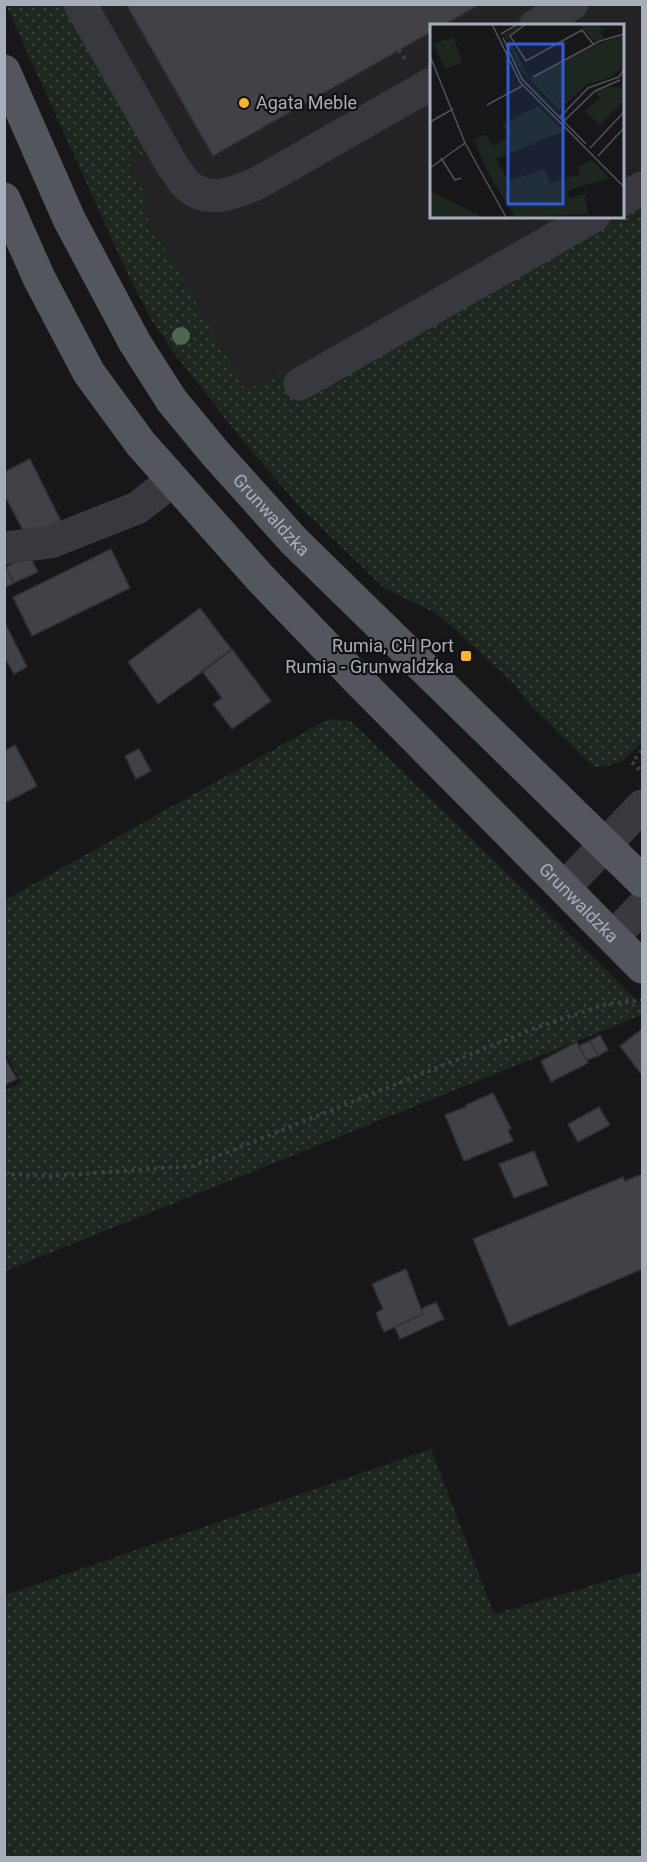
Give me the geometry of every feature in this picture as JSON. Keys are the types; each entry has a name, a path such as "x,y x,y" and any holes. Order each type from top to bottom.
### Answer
{"main road":[{"name":"Grunwaldzka","path":"4,71 69,219 135,343 172,401 294,541 642,881"},
{"name":"Grunwaldzka","path":"4,199 39,278 89,373 141,444 172,481 303,623 642,967"}],"street":[{"path":"80,4 172,165 188,186 208,196 234,194 258,183 430,85"},
{"path":"538,24 572,4"},
{"path":"623,199 642,188"},
{"path":"300,384 590,218"},
{"path":"4,548 51,542 137,508 172,481"},
{"path":"564,888 642,806"},
{"path":"613,937 642,907"}],"path":[{"path":"642,751 632,762 642,772"},
{"path":"4,1174 53,1176 193,1166 538,1027 607,1004 642,1000"}],"shaded area":[{"path":"6,5 64,5 147,151 128,162 150,202 142,208 246,391 278,374 296,403 642,207 642,742 618,763 595,767 530,705 513,683 457,631 435,613 384,588 297,504 239,436 174,353 153,322 129,277"},
{"path":"64,5 642,5 642,207 623,218 623,24 430,24 430,218 623,218 295,403 246,392 141,208 150,202 128,162 146,151"},
{"path":"328,719 351,721 642,1005 642,1015 5,1271 5,1091 21,1082 5,1052 5,900"},
{"path":"431,1449 494,1614 642,1571 642,1857 5,1857 5,1595"}],"building":[{"name":"Agata Meble","path":"126,4 480,4 446,24 430,24 430,33 213,156"},
{"path":"30,459 61,521 27,538 4,494 4,472"},
{"path":"111,549 130,588 32,636 13,597"},
{"path":"29,555 38,572 14,583 6,567"},
{"path":"4,564 14,583 4,588"},
{"path":"200,608 232,650 158,704 128,662"},
{"path":"4,621 27,667 14,674 4,656"},
{"path":"232,649 271,701 232,729 213,704 222,698 202,671"},
{"path":"15,745 37,786 7,802 4,797 4,751"},
{"path":"139,749 151,771 136,779 125,756"},
{"path":"642,1029 642,1075 620,1046"},
{"path":"600,1035 608,1050 598,1056 590,1041"},
{"path":"590,1041 598,1056 587,1060 578,1046"},
{"path":"577,1042 588,1063 551,1082 541,1061"},
{"path":"4,1057 17,1079 4,1085"},
{"path":"493,1093 511,1128 508,1130 513,1141 464,1161 445,1115"},
{"path":"599,1107 610,1125 578,1142 568,1124"},
{"path":"534,1151 548,1185 514,1198 499,1164"},
{"path":"642,1174 642,1269 509,1326 473,1239 623,1177 625,1181"},
{"path":"406,1269 423,1314 384,1332 376,1313 383,1309 372,1284"},
{"path":"436,1302 444,1319 400,1339 395,1327 423,1314 421,1309"}],"place":[{"name":"Agata Meble","path":"244,103"},
{"name":"Rumia, CH Port Rumia - Grunwaldzka","path":"466,656"}]}
